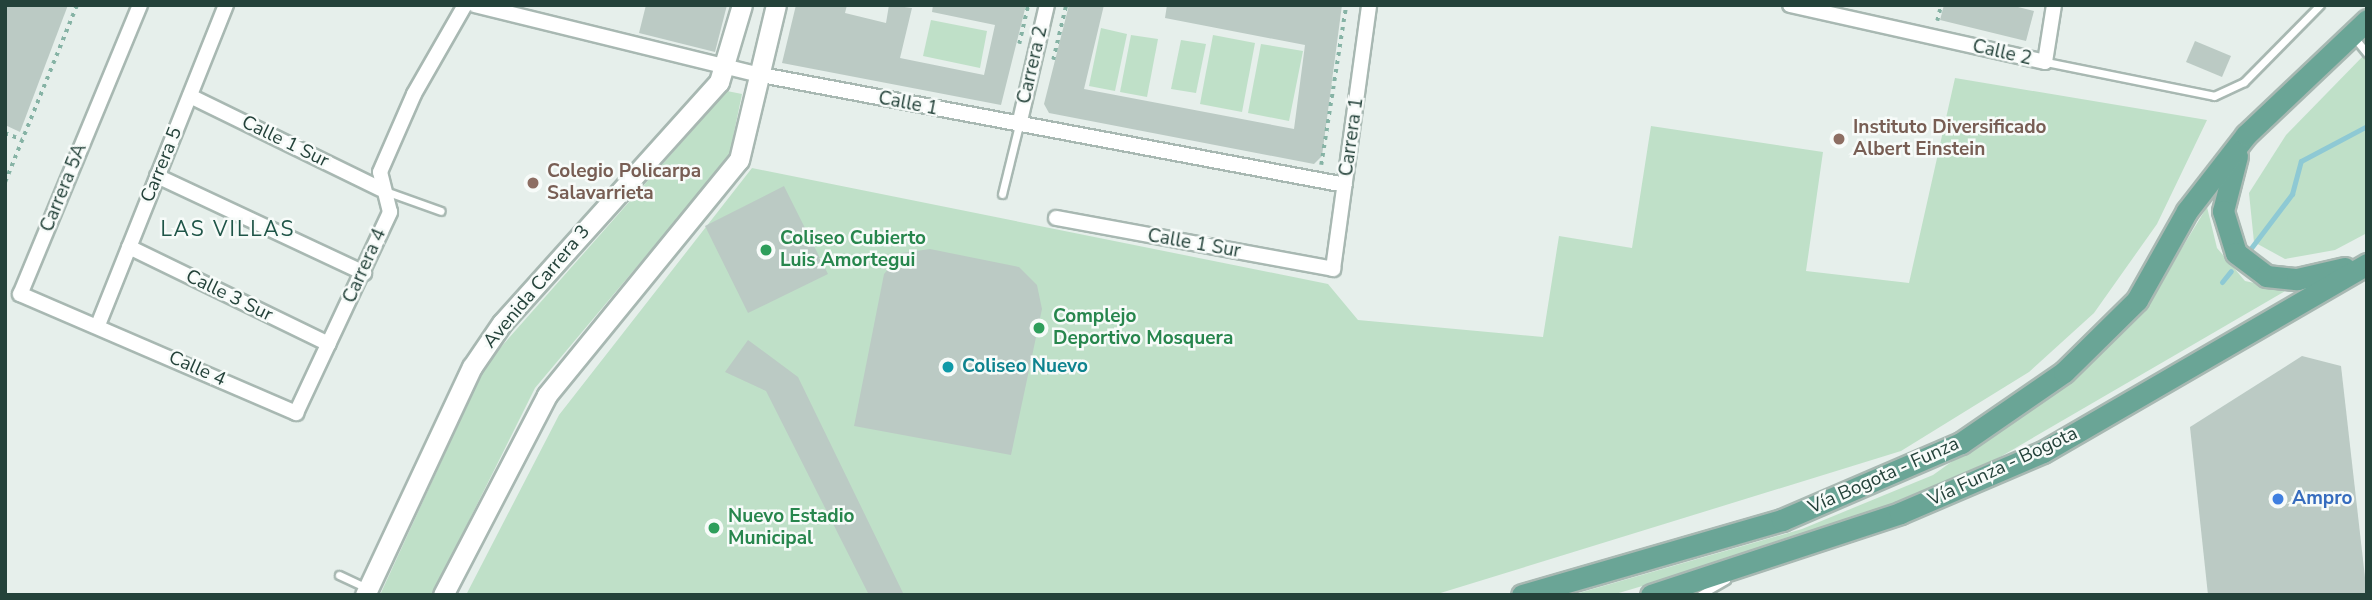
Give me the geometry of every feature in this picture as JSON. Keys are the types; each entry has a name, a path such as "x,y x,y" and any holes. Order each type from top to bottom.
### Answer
{"main road":[{"name":"Avenida Carrera 3","path":"367,592 472,368 494,334 725,68 742,5"},
{"path":"443,595 547,395 739,160 754,115 756,74 776,5"},
{"name":"Vía Bogota - Funza","path":"1522,595 1782,520 1961,443 2064,372 2137,299 2188,211 2246,135 2361,24"},
{"path":"2246,135 2223,211 2236,253 2266,276 2297,279 2367,263"},
{"name":"Vía Funza - Bogota","path":"1651,595 1751,566 1900,513 2043,452 2367,263"}],"street":[{"name":"Carrera 5A","path":"97,325 20,293 140,5"},
{"name":"Carrera 5","path":"97,325 226,5"},
{"name":"Carrera 4","path":"296,414 364,273 390,212 381,189 380,172 414,94 465,5"},
{"name":"Calle 1","path":"475,5 725,68 1345,185"},
{"name":"Carrera 2","path":"1019,125 1047,5"},
{"name":"Carrera 1","path":"1333,269 1369,5"},
{"name":"Calle 2","path":"1790,5 1814,8 2045,62"},
{"path":"2045,62 2054,5"},
{"name":"Calle 1 Sur","path":"190,96 381,189"},
{"path":"157,176 364,273"},
{"name":"Calle 1 Sur","path":"1056,218 1333,269"},
{"name":"Calle 3 Sur","path":"129,247 329,344"},
{"name":"Calle 4","path":"97,325 296,414"}],"lane":[{"name":"Calle 2","path":"2045,62 2214,96 2244,82 2320,5"},
{"path":"2361,24 2367,53"},
{"path":"1002,194 1019,125"},
{"path":"381,189 441,211"},
{"path":"1700,595 1751,566"},
{"path":"340,575 367,592"}],"path":[{"path":"5,182 77,5"},
{"path":"1017,55 1028,5"},
{"path":"1051,69 1066,5"},
{"path":"1312,167 1324,161 1346,5"},
{"path":"1937,23 1941,5"},
{"path":"1923,20 1949,26"},
{"path":"5,133 22,140"}],"green space":[{"path":"931,20 987,31 980,68 923,56"},
{"path":"1101,28 1127,34 1115,91 1089,86"},
{"path":"1131,35 1158,39 1147,97 1120,92"},
{"path":"1213,35 1255,43 1242,112 1200,104"},
{"path":"1181,40 1206,44 1196,93 1171,89"},
{"path":"1261,44 1303,51 1289,121 1248,113"},
{"path":"2367,52 2367,233 2335,250 2285,259 2254,242 2249,193 2286,135"},
{"name":"Complejo Deportivo Mosquera","path":"1955,78 2207,120 2157,224 2094,313 2029,372 1901,451 1434,595 466,595 559,415 752,168 1328,284 1358,320 1543,337 1559,236 1632,248 1651,126 1823,152 1806,271 1909,283"},
{"path":"727,91 742,94 729,157 535,388 432,595 380,595 486,364"},
{"path":"2207,207 2217,248 2245,281 2287,290 1969,475 1815,535 1612,595 1572,595 1802,529 1933,475 2078,372 2144,310"}],"building":[{"path":"5,5 68,5 20,132 5,125"},
{"path":"646,5 727,5 715,52 639,33"},
{"path":"796,5 847,5 845,13 886,23 889,5 912,8 900,58 984,75 995,25 932,12 933,5 1026,5 1001,105 782,63"},
{"path":"1069,5 1104,5 1084,89 1294,129 1305,45 1165,18 1167,5 1342,5 1322,156 1314,164 1049,113 1044,104"},
{"path":"1944,5 2010,5 2034,11 2026,41 1940,20"},
{"path":"2195,41 2231,56 2222,77 2186,62"},
{"name":"Coliseo Cubierto Luis Amortegui","path":"784,186 828,274 748,313 705,226"},
{"name":"Coliseo Nuevo","path":"930,249 1019,267 1037,285 1042,309 1011,455 854,426 884,274 902,253"},
{"path":"748,340 798,377 904,595 869,595 766,391 725,372"},
{"name":"Ampro","path":"2302,356 2341,366 2367,595 2208,595 2190,427"}],"waterway":[{"path":"2248,252 2292,194 2301,161 2367,126"},
{"path":"2222,282 2231,271"}],"place":[{"name":"Instituto Diversificado Albert Einstein","path":"1839,139"},
{"name":"Colegio Policarpa Salavarrieta","path":"533,183"},
{"name":"Coliseo Cubierto Luis Amortegui","path":"766,250"},
{"name":"Complejo Deportivo Mosquera","path":"1039,328"},
{"name":"Coliseo Nuevo","path":"948,367"},
{"name":"Ampro","path":"2278,499"},
{"name":"Nuevo Estadio Municipal","path":"714,528"}],"district":[{"name":"LAS VILLAS","path":"228,229"}]}
